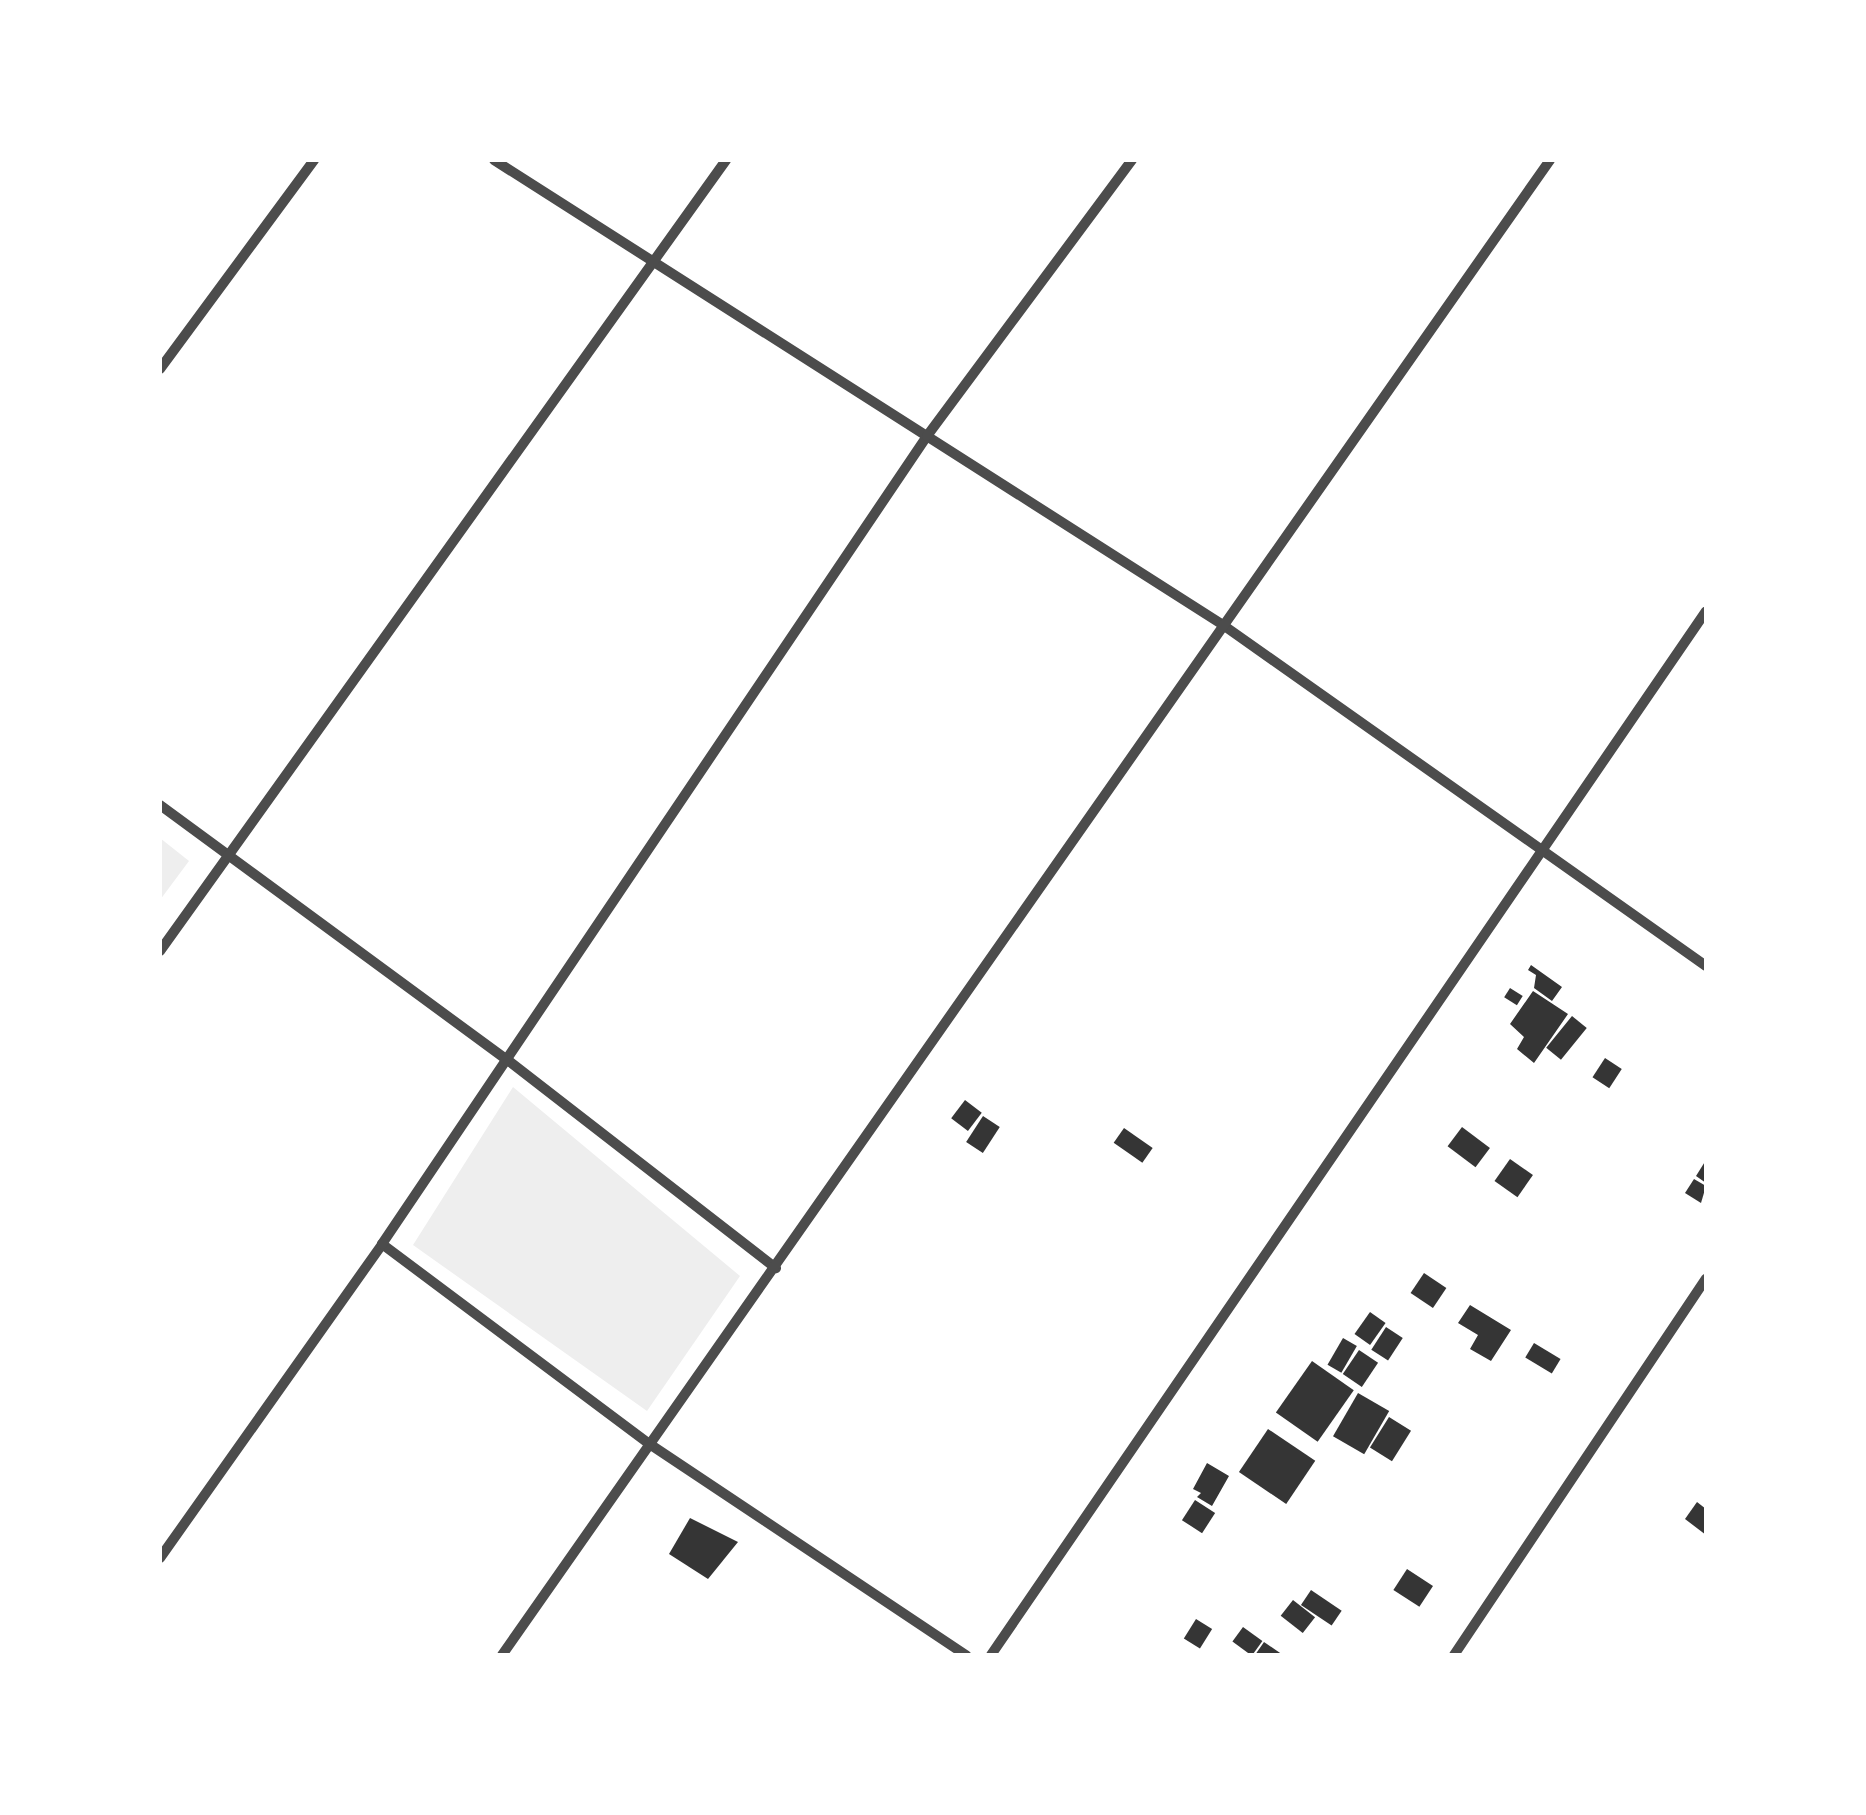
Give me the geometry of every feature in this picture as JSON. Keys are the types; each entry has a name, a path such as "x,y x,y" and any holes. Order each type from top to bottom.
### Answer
{"street":[{"path":"160,369 314,160"},
{"path":"494,160 1223,624 1706,966"},
{"path":"160,952 726,160"},
{"path":"160,1558 164,1544 382,1244 927,436 1132,160"},
{"path":"502,1655 1550,160"},
{"path":"991,1655 1706,611"},
{"path":"160,805 505,1058 776,1268"},
{"path":"382,1244 651,1445 966,1655"},
{"path":"1454,1655 1706,1279"}],"shaded area":[{"path":"160,838 189,861 160,900"},
{"path":"513,1087 740,1276 647,1411 413,1245"}],"building":[{"path":"1531,965 1562,987 1552,1001 1534,988 1536,975 1528,970"},
{"path":"1510,988 1523,996 1517,1005 1504,997"},
{"path":"1533,991 1568,1014 1534,1063 1517,1049 1524,1037 1510,1024"},
{"path":"1572,1016 1587,1028 1561,1060 1546,1048"},
{"path":"1605,1058 1622,1069 1609,1088 1592,1077"},
{"path":"965,1100 982,1113 968,1131 951,1118"},
{"path":"983,1116 1000,1127 983,1153 966,1142"},
{"path":"1462,1127 1490,1148 1476,1167 1448,1146"},
{"path":"1124,1128 1153,1148 1142,1163 1114,1143"},
{"path":"1510,1159 1533,1175 1517,1197 1495,1181"},
{"path":"1706,1160 1706,1183 1696,1176"},
{"path":"1694,1179 1706,1186 1701,1203 1685,1193"},
{"path":"1424,1273 1446,1288 1433,1308 1411,1293"},
{"path":"1470,1305 1511,1330 1491,1361 1470,1349 1478,1335 1458,1323"},
{"path":"1370,1312 1386,1323 1370,1345 1355,1334"},
{"path":"1386,1327 1403,1338 1388,1361 1371,1350"},
{"path":"1343,1338 1357,1346 1341,1373 1328,1365"},
{"path":"1534,1343 1561,1359 1552,1374 1525,1358"},
{"path":"1359,1350 1378,1363 1362,1387 1343,1374"},
{"path":"1312,1361 1354,1390 1318,1442 1276,1413"},
{"path":"1358,1393 1389,1411 1364,1454 1333,1436"},
{"path":"1389,1417 1411,1431 1392,1461 1370,1448"},
{"path":"1268,1429 1315,1461 1286,1504 1239,1472"},
{"path":"1207,1463 1229,1476 1212,1506 1197,1497 1201,1493 1193,1489"},
{"path":"1195,1500 1215,1513 1202,1533 1182,1520"},
{"path":"1697,1502 1706,1509 1706,1535 1685,1519"},
{"path":"690,1518 738,1542 708,1579 669,1554"},
{"path":"1407,1569 1433,1586 1419,1607 1393,1590"},
{"path":"1311,1590 1342,1611 1332,1626 1301,1605"},
{"path":"1293,1600 1315,1617 1303,1633 1281,1616"},
{"path":"1196,1619 1212,1629 1200,1649 1184,1639"},
{"path":"1243,1627 1262,1641 1252,1655 1232,1642"},
{"path":"1264,1642 1283,1655 1255,1655"}]}
